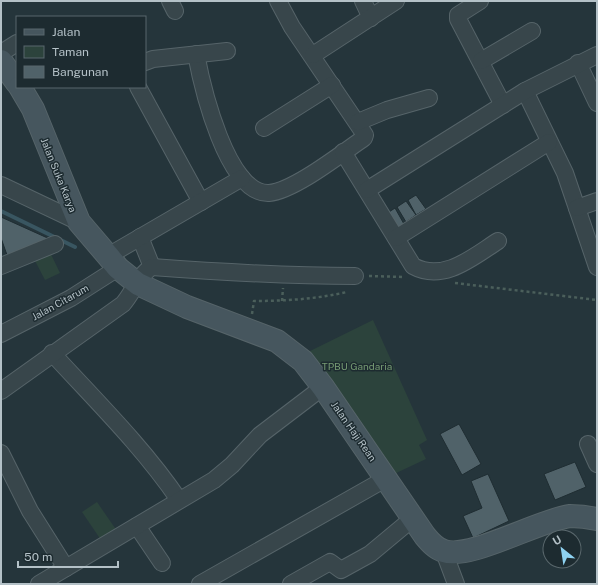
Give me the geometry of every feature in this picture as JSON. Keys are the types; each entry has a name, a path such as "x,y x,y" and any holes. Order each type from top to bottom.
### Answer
{"street":[{"path":"196,54 216,130 223,147 242,178 259,191 268,193 290,187 365,137 365,133 313,55 292,27 278,1"},
{"path":"363,1 371,18"},
{"path":"313,55 396,1"},
{"path":"480,1 462,11 457,16 504,105"},
{"path":"481,61 532,31"},
{"path":"1,53 16,44"},
{"path":"146,62 153,59 227,51"},
{"path":"367,190 524,92 578,63 597,55"},
{"path":"1,61 16,81"},
{"path":"578,63 597,103"},
{"path":"264,128 332,85"},
{"name":"Jalan Suka Karya","path":"21,88 33,109 79,222 113,262"},
{"path":"139,88 201,202"},
{"path":"524,92 565,173 597,267"},
{"path":"358,122 387,110 429,98"},
{"path":"396,238 549,142"},
{"path":"343,152 414,266 426,271 450,270 498,241"},
{"name":"Jalan Citarum","path":"1,334 71,298 140,237 242,178"},
{"path":"1,185 79,222"},
{"path":"577,208 597,201"},
{"path":"1,391 52,353 123,304 145,275 140,237"},
{"path":"2,261 55,244"},
{"name":"Jalan Haji Rean","path":"113,262 145,275 187,307 277,341 303,361 323,386 387,478 408,522 436,547 444,552"},
{"path":"145,275 241,272 352,284"},
{"path":"52,353 142,451 160,472 179,500"},
{"path":"39,584 214,480 232,465 260,435 323,386"},
{"path":"588,444 597,464"},
{"path":"1,453 31,513 66,568"},
{"path":"200,584 387,478"},
{"path":"456,584 444,552 469,550 560,518 587,516 597,518"},
{"path":"291,584 330,562 342,570 370,554 408,522"},
{"path":"137,526 162,563"}],"path":[{"path":"250,331 254,301 309,299 352,284 410,277"},
{"path":"454,283 597,300"}],"green space":[{"path":"49,250 60,273 45,280 33,257"},
{"name":"TPBU Gandaria","path":"373,320 427,440 419,445 426,459 392,475 306,353"},
{"path":"97,502 117,531 101,540 82,512"}],"building":[{"path":"416,195 426,209 416,215 408,200"},
{"path":"406,201 416,215 406,222 397,207"},
{"path":"395,208 404,224 395,230 386,214"},
{"path":"1,217 52,240 7,255 1,238"},
{"path":"459,424 481,464 462,475 440,434"},
{"path":"575,462 586,487 555,500 544,474"},
{"path":"488,474 509,521 473,538 463,516 482,508 471,481"}],"waterway":[{"path":"1,211 75,247"}]}
